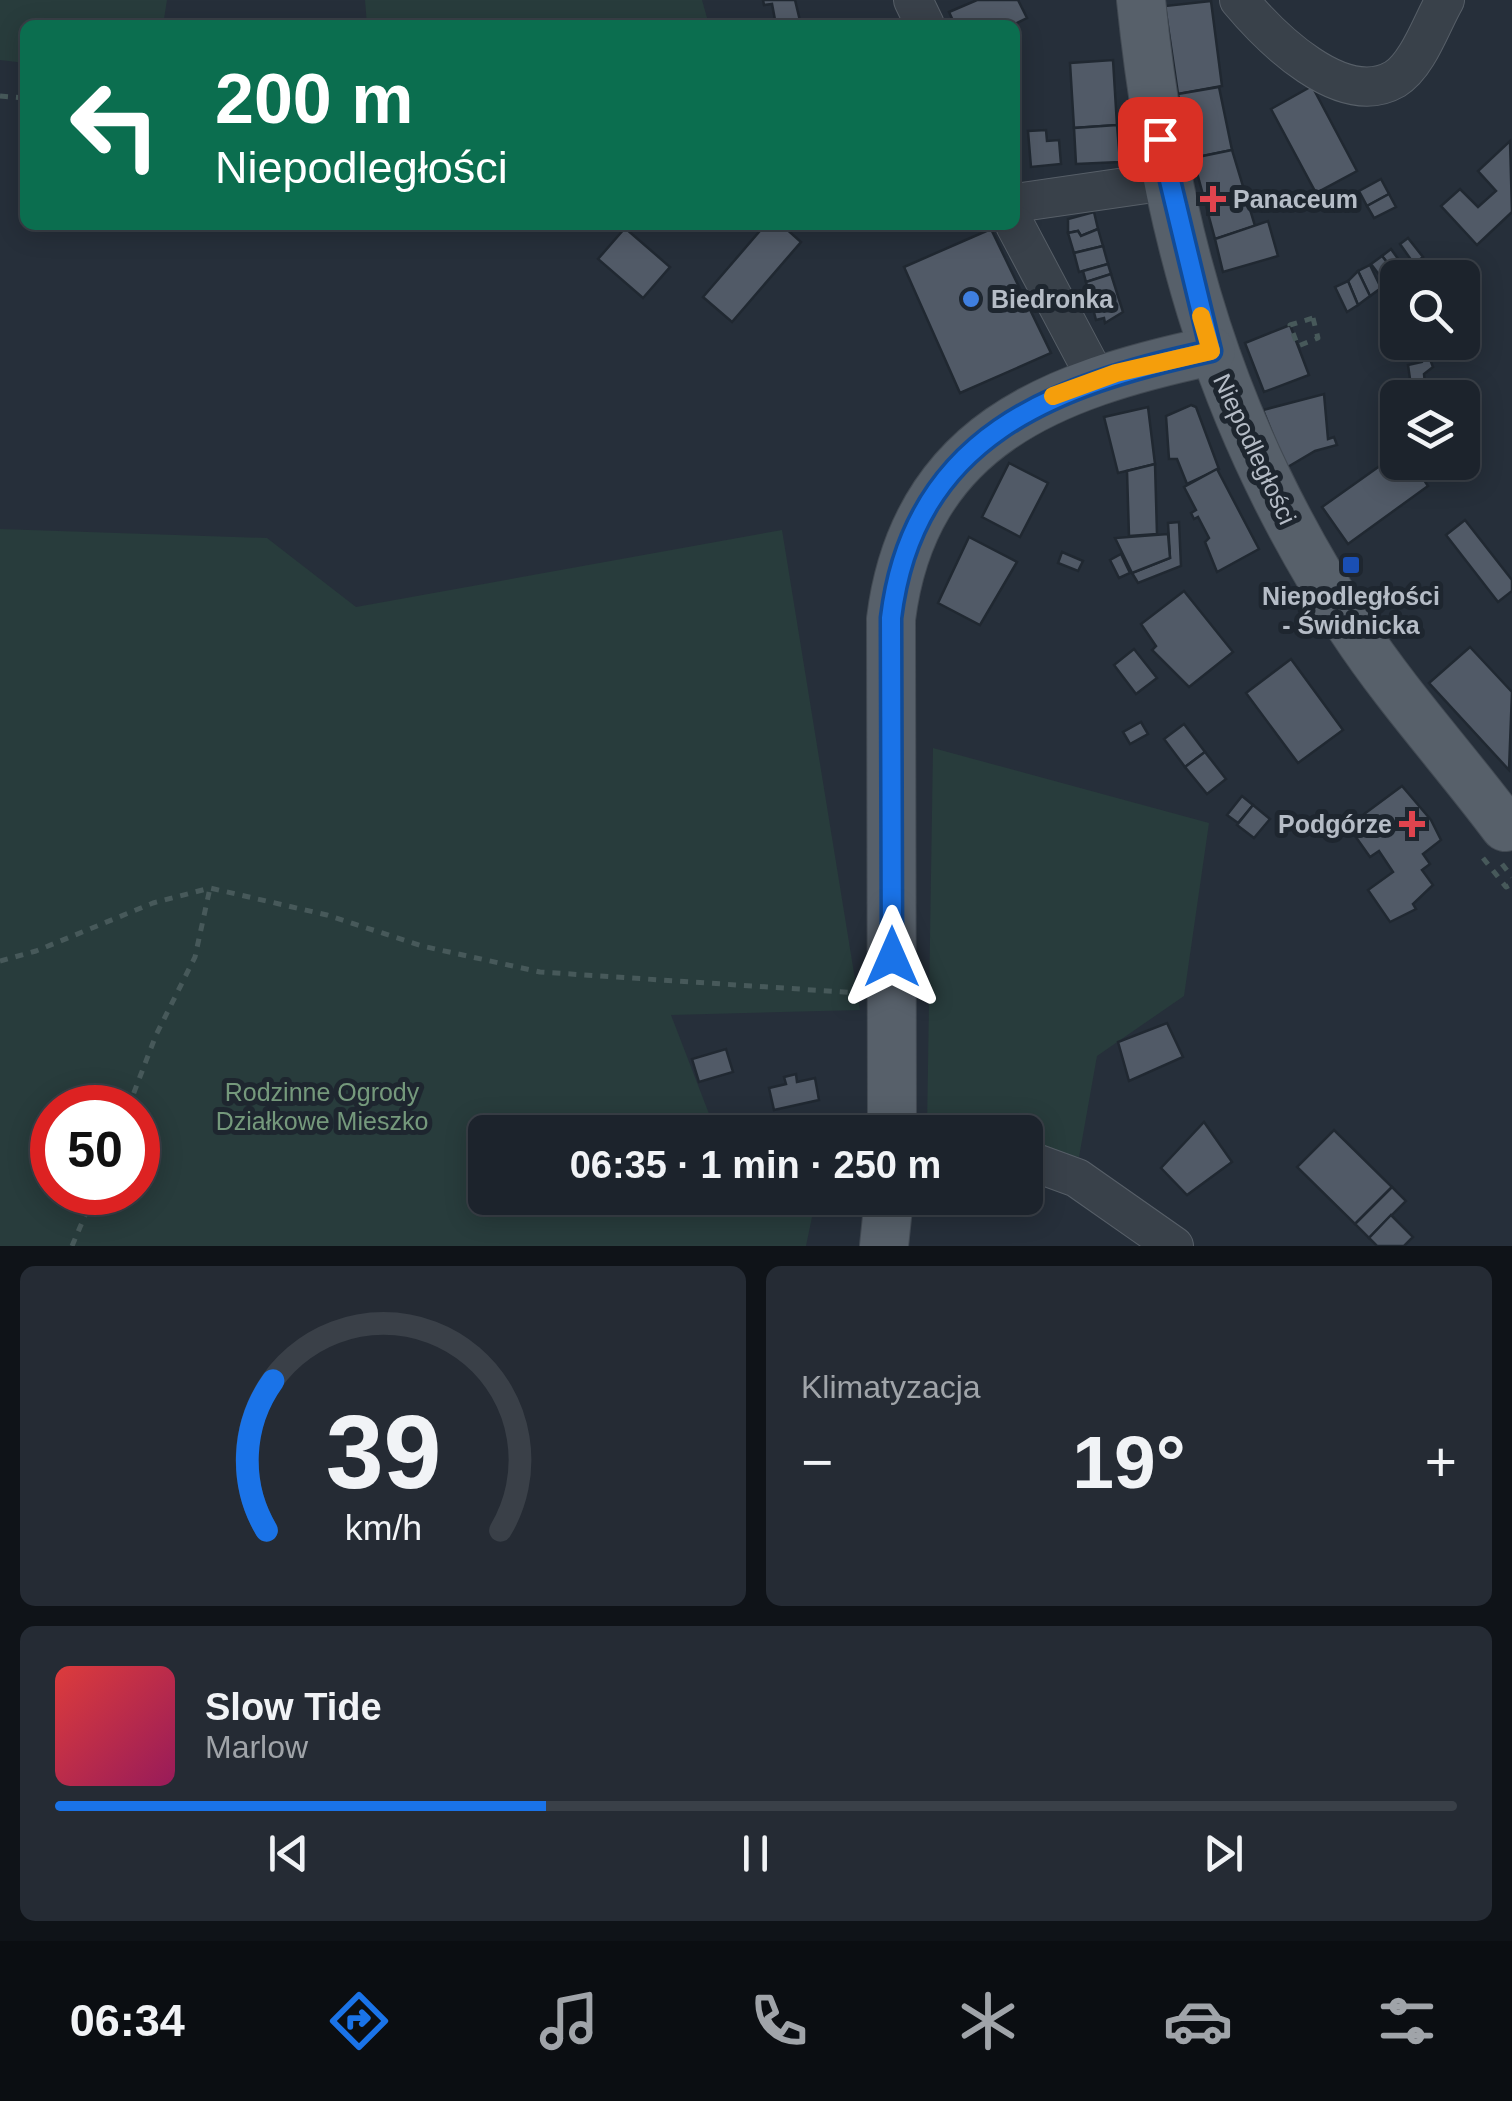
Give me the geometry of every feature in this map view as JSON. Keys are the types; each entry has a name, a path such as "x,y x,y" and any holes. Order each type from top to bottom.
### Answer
{"main road":[{"name":"Niepodległości","path":"1141,0 1167,181 1211,351 1268,488 1312,564 1422,725 1510,829"},
{"path":"892,1115 891,618 896,581 909,540 940,487 974,452 1049,398 1096,378 1211,351"},
{"path":"884,1246 887,1215"}],"street":[{"path":"1239,0 1272,34 1330,81 1374,86 1397,78 1445,0"},
{"path":"1020,202 1167,181"},
{"path":"1018,230 1096,378"},
{"path":"1043,1166 1077,1178 1174,1246"}],"path":[{"path":"1313,318 1318,338 1298,346 1290,325 1313,318"},
{"path":"0,961 36,952 153,903 210,888 327,915 422,946 540,972 892,996"},
{"path":"137,1085 156,1034 195,957 210,888"},
{"path":"72,1246 85,1215"}],"green space":[{"path":"0,0 167,0 164,20 20,20 20,62 0,60"},
{"path":"365,0 702,0 708,20 367,20"},
{"name":"Rodzinne Ogrody Działkowe Mieszko","path":"0,529 267,538 356,607 782,530 860,1010 671,1015 709,1115 468,1115 468,1215 812,1215 806,1246 0,1246"},
{"path":"933,748 1209,823 1184,996 1097,1056 1079,1157 1043,1150 1043,1115 927,1115"}],"building":[{"path":"763,0 795,0 800,20 775,20 772,4 764,5"},
{"path":"977,0 1018,0 1027,18 1020,22 953,20 949,12"},
{"path":"1211,1 1222,86 1178,94 1165,6"},
{"path":"1113,60 1117,125 1074,128 1070,63"},
{"path":"1312,86 1357,171 1316,193 1271,109"},
{"path":"1219,87 1232,150 1193,158 1178,94"},
{"path":"1117,125 1120,162 1076,164 1074,128"},
{"path":"1046,130 1047,141 1059,140 1061,164 1031,167 1028,131"},
{"path":"1510,141 1512,212 1477,245 1441,206 1460,189 1478,207 1496,191 1478,171"},
{"path":"1232,150 1255,226 1215,239 1193,158"},
{"path":"1381,179 1389,194 1367,206 1359,191"},
{"path":"1389,194 1396,207 1374,218 1367,206"},
{"path":"1094,212 1098,229 1081,236 1078,231 1068,233 1068,219"},
{"path":"1268,221 1278,256 1223,272 1215,239"},
{"path":"1098,229 1103,246 1074,253 1068,233 1078,231 1081,236"},
{"path":"627,230 670,267 643,298 598,259"},
{"path":"761,230 788,230 801,242 732,322 703,297"},
{"name":"Biedronka","path":"991,230 1051,353 960,393 904,267"},
{"path":"1408,238 1423,257 1411,260 1400,244"},
{"path":"1103,246 1108,264 1079,272 1074,253"},
{"path":"1391,249 1399,260 1385,260 1382,256"},
{"path":"1382,256 1385,260 1380,260 1380,276 1371,264"},
{"path":"1108,264 1111,274 1086,282 1083,271"},
{"path":"1370,265 1380,289 1370,296 1358,271"},
{"path":"1358,271 1370,296 1358,305 1348,281"},
{"path":"1111,274 1123,312 1105,323 1104,318 1096,320 1086,282"},
{"path":"1348,281 1358,305 1347,312 1335,287"},
{"path":"1290,325 1309,375 1264,392 1245,343"},
{"path":"1430,360 1433,367 1424,374 1425,380 1410,380 1408,365"},
{"path":"1324,394 1328,439 1334,437 1337,445 1315,451 1286,468 1263,410"},
{"path":"1191,405 1196,407 1219,469 1187,484 1177,459 1169,459 1166,416"},
{"path":"1148,407 1155,464 1118,473 1104,417"},
{"path":"1009,463 1048,483 1020,537 982,517"},
{"path":"1155,464 1157,534 1129,536 1127,471"},
{"path":"1380,466 1380,480 1424,480 1428,486 1348,544 1322,507"},
{"path":"1217,469 1259,549 1217,572 1205,542 1209,538 1198,517 1194,519 1191,513 1196,510 1184,487"},
{"path":"1465,520 1512,580 1512,591 1498,602 1446,535"},
{"path":"1179,522 1181,566 1138,583 1132,573 1170,558 1168,523"},
{"path":"1168,534 1170,558 1132,573 1115,538"},
{"path":"969,537 1017,562 980,625 938,603"},
{"path":"1062,552 1083,561 1078,571 1058,563"},
{"path":"1121,554 1130,573 1119,578 1110,560"},
{"path":"1184,591 1233,652 1189,687 1152,650 1156,646 1141,624"},
{"path":"1470,647 1512,692 1509,770 1429,683"},
{"path":"1134,649 1157,678 1136,694 1114,665"},
{"path":"1291,659 1343,730 1298,763 1246,693"},
{"path":"1141,722 1148,734 1130,744 1123,732"},
{"path":"1184,724 1205,752 1185,767 1164,739"},
{"path":"1205,752 1226,779 1207,794 1185,767"},
{"path":"1402,786 1431,820 1441,840 1423,854 1430,864 1422,870 1433,885 1413,904 1416,909 1390,922 1368,890 1393,872 1379,851 1370,857 1348,826"},
{"path":"1242,796 1253,805 1238,823 1227,815"},
{"path":"1253,805 1270,819 1254,838 1237,825"},
{"path":"1167,1023 1183,1057 1129,1081 1118,1042"},
{"path":"726,1049 733,1072 699,1082 692,1059"},
{"path":"796,1074 797,1082 815,1078 819,1100 774,1110 769,1088 786,1084 784,1077"},
{"path":"1204,1122 1232,1162 1187,1195 1161,1168"},
{"path":"1334,1130 1392,1187 1355,1224 1297,1167"},
{"path":"1392,1187 1406,1201 1369,1238 1355,1224"},
{"path":"1391,1215 1413,1237 1404,1246 1377,1246 1369,1238"}],"slow traffic":[{"path":"1053,396 1096,378 1211,351 1201,316"}],"place":[{"name":"Panaceum","path":"1213,199"},
{"name":"Biedronka","path":"971,299"},
{"name":"Niepodległości - Świdnicka","path":"1351,565"},
{"name":"Podgórze","path":"1412,824"}],"route":[{"path":"892,957 891,618 896,581 924,509 948,476 974,452 1008,423 1049,398 1096,378 1211,351 1167,181 1160,139"}]}
